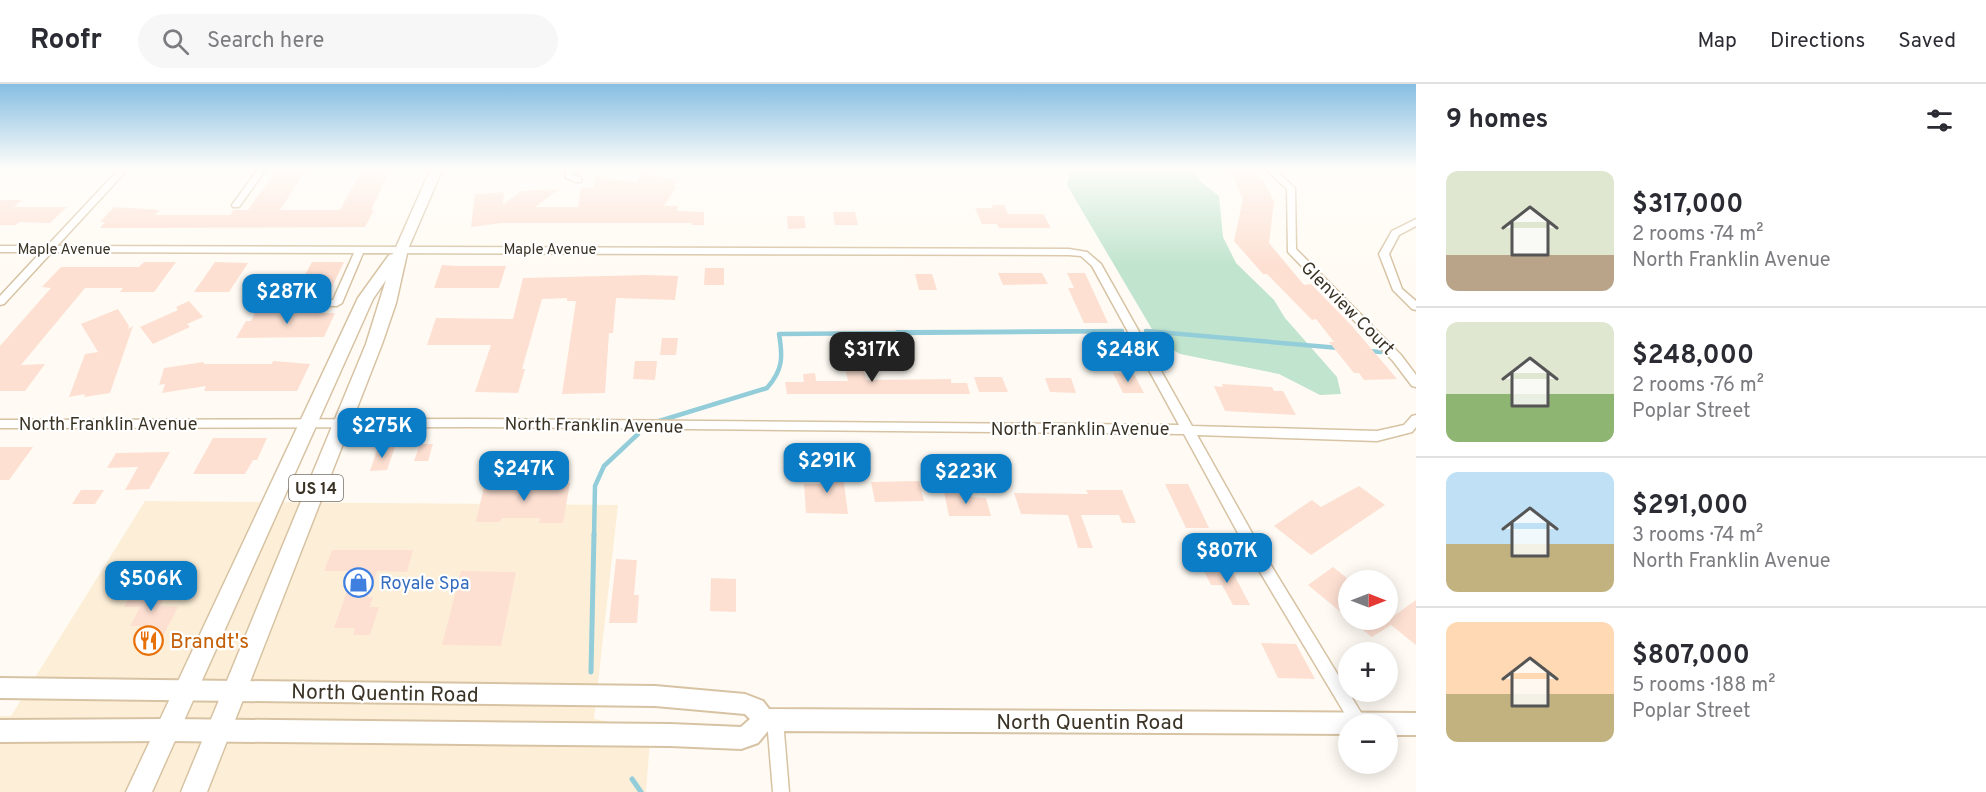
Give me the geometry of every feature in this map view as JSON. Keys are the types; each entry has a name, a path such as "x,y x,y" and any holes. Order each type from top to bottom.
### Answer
{"main road":[{"name":"US 14","path":"194,792 342,423 388,303 401,249 422,201"},
{"name":"US 14","path":"139,792 366,298 401,249"},
{"name":"North Quentin Road","path":"0,688 656,696 745,704 755,708 769,720"},
{"name":"North Quentin Road","path":"0,731 168,730 670,735 741,738 750,735 769,720 1338,724"},
{"name":"North Quentin Road","path":"1398,724 1416,724"}],"street":[{"path":"0,302 94,201"},
{"path":"236,206 240,201"},
{"name":"Glenview Court","path":"1291,201 1291,250 1397,358 1416,384"},
{"path":"1416,222 1395,233 1384,254 1398,290 1416,308"},
{"name":"Maple Avenue","path":"0,249 1069,252 1084,254 1096,264 1188,430"},
{"path":"270,302 337,303 360,249"},
{"path":"1188,430 1377,436 1408,429 1416,419"},
{"name":"North Franklin Avenue","path":"0,424 342,423 1188,430"},
{"path":"1188,430 1256,553 1354,714"},
{"path":"769,720 781,792"}],"shaded area":[{"path":"145,501 618,505 594,719 651,729 646,792 0,792 0,716 11,716"}],"green space":[{"path":"1076,201 1219,201 1223,237 1236,263 1274,300 1285,318 1337,377 1341,394 1320,395 1279,374 1180,354 1162,343"}],"building":[{"path":"0,201 21,201 14,207 67,207 50,223 19,222 16,225 0,225"},
{"path":"254,201 286,201 280,210 340,210 345,201 375,201 371,210 374,210 365,227 100,228 105,222 100,222 114,207 160,210 155,215 230,215 234,210 248,210"},
{"path":"474,201 503,201 503,205 508,201 543,201 535,207 578,207 579,201 667,201 664,206 678,206 677,211 704,212 704,225 692,225 692,223 501,223 471,227"},
{"path":"1243,201 1274,201 1269,243 1304,285 1311,284 1352,326 1397,379 1364,380 1359,373 1354,373 1329,342 1334,342 1316,319 1312,320 1267,274 1263,274 1234,241"},
{"path":"992,205 1004,205 1008,214 1043,214 1051,228 999,228 997,224 982,224 975,208 993,208"},
{"path":"833,212 855,212 858,225 835,225"},
{"path":"787,216 804,216 806,228 788,229"},
{"path":"144,262 176,262 154,292 120,292 123,288 85,288 21,365 45,364 25,391 0,391 0,346 51,288 42,287 61,267 139,267"},
{"path":"215,262 248,263 229,292 194,292"},
{"path":"312,262 344,262 331,289 318,289 314,297 293,297"},
{"path":"442,265 506,266 499,288 434,288"},
{"path":"705,268 724,268 724,285 704,285"},
{"path":"998,273 1042,273 1048,284 1003,285"},
{"path":"1067,273 1085,273 1108,323 1084,323 1068,288 1074,288"},
{"path":"915,274 932,274 937,290 919,290"},
{"path":"678,276 675,300 616,298 613,333 609,333 605,393 562,394 576,301 567,301 567,298 542,299 522,369 525,369 518,393 475,392 491,345 427,345 436,318 513,319 523,278"},
{"path":"189,301 203,317 187,324 190,327 153,344 140,327 178,310 176,307"},
{"path":"287,308 309,308 306,313 335,313 324,337 236,338 246,321 251,321 255,313 284,313"},
{"path":"118,309 129,326 128,329 133,326 110,393 69,397 85,354 98,352 81,324"},
{"path":"662,338 678,338 676,355 660,355"},
{"path":"860,350 866,380 951,379 951,383 967,383 970,394 787,394 785,382 804,382 803,374 815,373 816,381 848,381 841,351"},
{"path":"273,361 310,364 297,391 204,391 206,386 162,393 165,384 159,385 164,368 204,362 204,364 272,364"},
{"path":"635,361 657,361 655,380 633,379"},
{"path":"1113,373 1134,374 1144,393 1123,393"},
{"path":"974,377 1002,377 1008,392 979,392"},
{"path":"1045,378 1071,378 1076,393 1050,392"},
{"path":"1222,384 1272,387 1274,391 1283,391 1296,415 1225,411 1214,386 1223,387"},
{"path":"213,438 267,438 257,460 253,460 245,474 193,474"},
{"path":"420,444 433,444 428,461 414,461"},
{"path":"0,447 33,447 9,480 0,480"},
{"path":"378,447 395,447 387,470 370,471"},
{"path":"170,452 149,489 125,490 138,467 107,468 116,453"},
{"path":"825,467 842,467 848,514 806,513 804,484 826,484"},
{"path":"919,481 924,501 875,502 871,482"},
{"path":"485,482 570,483 563,523 539,523 540,518 502,518 500,522 476,522"},
{"path":"1165,484 1188,484 1209,528 1186,528"},
{"path":"1359,486 1385,505 1311,555 1274,526 1312,500 1321,507"},
{"path":"81,490 104,490 95,504 72,504"},
{"path":"1086,490 1122,490 1136,523 1122,523 1119,515 1081,515 1093,548 1078,548 1068,515 1021,514 1014,493 1088,494"},
{"path":"944,492 970,492 972,497 986,498 991,516 949,516"},
{"path":"332,550 413,550 407,572 377,571 368,597 373,597 370,607 379,607 370,635 353,635 355,628 334,628 354,571 324,571"},
{"path":"616,559 637,560 634,595 639,595 637,623 609,623"},
{"path":"1202,567 1230,567 1250,605 1233,605 1222,585 1211,585"},
{"path":"1333,567 1338,571 1338,610 1308,585"},
{"path":"461,571 516,572 501,646 442,645"},
{"path":"711,578 736,579 736,612 710,611"},
{"path":"134,590 168,590 160,606 178,607 163,636 141,636 146,626 130,626 140,607 124,607"},
{"path":"1416,600 1416,645 1397,630 1398,613"},
{"path":"1363,630 1383,630 1372,637"},
{"path":"1261,643 1296,644 1315,679 1278,678"}],"waterway":[{"path":"656,422 767,388 779,369 781,350 779,334 1122,331 897,332"},
{"path":"1153,332 1146,331 1339,348"},
{"path":"1368,351 1381,352"},
{"path":"594,536 595,486 604,466 638,434"},
{"path":"591,672 594,534"},
{"path":"632,779 641,792"}],"place":[{"name":"Royale Spa","path":"359,583"},
{"name":"Brandt's","path":"149,641"}]}
